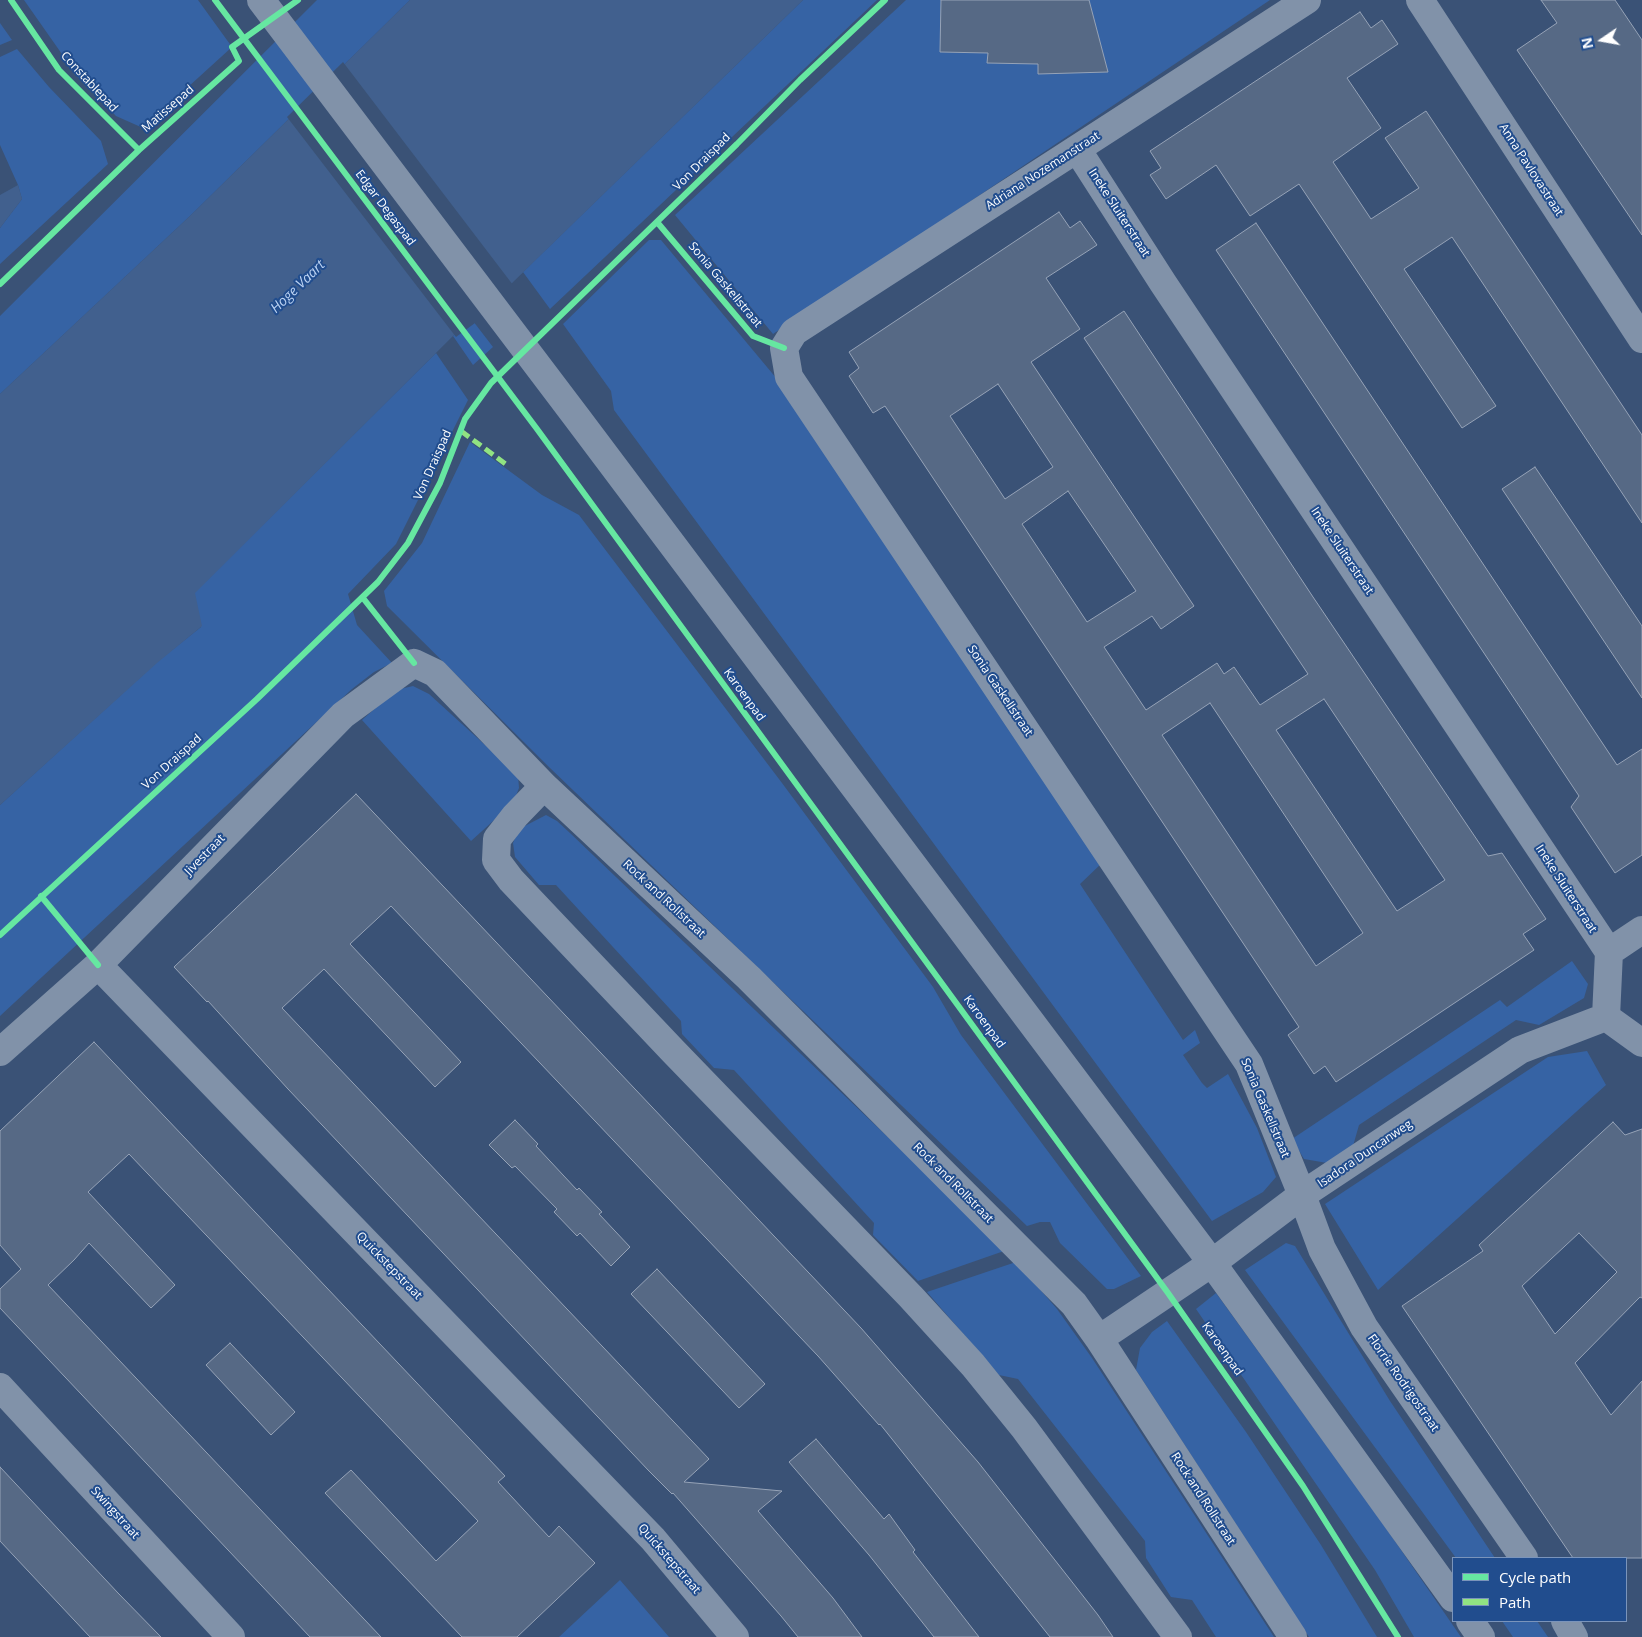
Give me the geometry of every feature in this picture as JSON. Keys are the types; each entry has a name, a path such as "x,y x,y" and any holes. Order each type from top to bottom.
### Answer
{"street":[{"path":"261,0 1212,1263 1452,1597"},
{"name":"Adriana Nozemanstraat","path":"784,348 794,332 1307,0"},
{"name":"Anna Pavlovastraat","path":"1420,0 1642,339"},
{"name":"Ineke Sluiterstraat","path":"1078,149 1169,291 1609,952"},
{"name":"Sonia Gaskellstraat","path":"784,348 789,377 1249,1064 1302,1195"},
{"name":"Rock and Rollstraat","path":"414,663 435,673 544,786 748,978 1074,1304 1099,1339 1293,1637"},
{"name":"Jivestraat","path":"0,1052 98,965 343,715 414,663"},
{"path":"544,786 515,816 497,839 496,860 511,880 673,1051 912,1297 973,1365 1024,1428 1178,1637"},
{"path":"1642,930 1609,952 1606,1017 1642,1043"},
{"name":"Quickstepstraat","path":"98,965 653,1539 735,1637"},
{"name":"Isadora Duncanweg","path":"1099,1339 1212,1263 1302,1195 1520,1050 1606,1017"},
{"name":"Florrie Rodrigostraat","path":"1302,1195 1322,1249 1364,1326 1523,1557"},
{"name":"Swingstraat","path":"0,1387 231,1637"},
{"path":"1471,1622 1481,1637"},
{"path":"1566,1622 1574,1637"}],"shaded area":[{"path":"24,0 198,0 232,47 143,128 116,116 78,77"},
{"path":"317,0 410,0 190,216 0,394 0,316"},
{"path":"803,0 877,0 550,309 523,272"},
{"path":"906,0 1270,0 773,334 675,215"},
{"path":"0,23 12,40 0,45"},
{"path":"17,49 49,87 101,141 108,164 0,264 0,228 22,199 18,185 0,145 0,57"},
{"path":"649,240 661,240 792,397 1102,863 1080,884 1183,1040 1195,1030 1200,1043 1183,1055 1202,1083 1207,1088 1228,1074 1257,1128 1276,1177 1263,1192 1212,1221 614,410 611,391 563,324"},
{"path":"473,321 493,347 473,365 453,336"},
{"path":"436,353 468,400 396,544 348,594 357,625 392,663 374,672 352,689 0,1016 0,805 157,662 201,627 194,593"},
{"path":"470,442 542,495 579,515 782,783 933,987 961,1035 1141,1276 1114,1289 1107,1289 1060,1243 1050,1222 1040,1222 1027,1226 550,768 387,606 384,591 422,543"},
{"path":"413,686 429,694 518,775 519,788 513,803 471,841 362,720 396,690"},
{"path":"546,815 557,821 570,833 987,1232 1004,1251 918,1281 873,1235 874,1223 734,1070 714,1068 682,1034 681,1021 556,885 539,885 515,857 513,843 519,829"},
{"path":"1572,961 1588,984 1584,998 1539,1025 1516,1020 1359,1125 1353,1146 1327,1163 1304,1159 1292,1139 1500,1000 1507,1007"},
{"path":"1587,1051 1606,1085 1378,1290 1325,1204 1548,1057"},
{"path":"1286,1243 1295,1246 1390,1401 1494,1557 1455,1557 1245,1270"},
{"path":"1016,1262 1057,1309 1092,1358 1274,1637 1216,1637 1192,1600 1171,1597 1146,1558 1145,1541 1018,1379 999,1375 927,1292"},
{"path":"1216,1293 1381,1521 1461,1637 1414,1637 1375,1570 1196,1309"},
{"path":"1167,1321 1246,1432 1321,1545 1377,1637 1309,1637 1136,1370 1140,1348 1152,1332"},
{"path":"620,1580 669,1637 559,1637"},
{"path":"1503,1622 1538,1622 1548,1637 1513,1637"}],"water":[{"name":"Hoge Vaart","path":"410,0 803,0 473,321 453,336 195,593 202,626 157,663 0,805 0,394 190,216"},
{"path":"18,185 22,199 0,228 0,195"}],"pier":[{"path":"343,62 513,285 475,323 456,337 287,117"}],"building":[{"path":"941,0 1089,0 1108,72 1038,74 1038,64 987,63 988,53 940,52"},
{"path":"1541,0 1615,0 1642,40 1642,235 1517,50 1557,23"},
{"path":"1360,12 1371,28 1382,20 1398,44 1347,78 1381,128 1333,162 1371,219 1419,188 1385,138 1426,111 1642,435 1642,523 1452,237 1404,269 1496,406 1462,428 1299,184 1250,216 1216,165 1166,199 1150,175 1161,168 1150,151"},
{"path":"1059,212 1070,228 1080,221 1097,245 1046,278 1080,329 1031,362 1194,606 1161,629 1152,616 1104,647 1146,710 1217,663 1224,674 1234,667 1260,705 1308,674 1084,338 1124,311 1313,597 1488,856 1502,853 1546,919 1523,934 1534,950 1336,1082 1325,1066 1314,1074 1288,1035 1299,1027 885,406 873,413 849,376 859,368 849,352","holes":["998,384 1053,467 1005,499 950,416","1068,491 1136,591 1087,622 1022,524","1324,699 1445,880 1397,911 1276,730","1210,703 1363,933 1316,966 1162,735"]},
{"path":"1256,223 1617,765 1642,749 1642,855 1615,873 1571,807 1579,796 1216,250"},
{"path":"1535,467 1642,626 1642,698 1502,489"},
{"path":"356,794 861,1328 978,1462 1098,1615 1113,1637 1050,1637 880,1424 818,1356 391,906 350,944 461,1062 435,1087 324,969 282,1008 709,1459 684,1482 782,1491 758,1511 833,1598 862,1637 798,1637 673,1493 649,1471 174,967"},
{"path":"94,1042 505,1476 498,1482 549,1537 559,1526 595,1563 517,1637 462,1637 325,1493 351,1470 436,1561 478,1521 129,1154 88,1192 175,1285 151,1308 89,1243 48,1285 381,1637 310,1637 0,1308 0,1289 21,1269 0,1245 0,1131"},
{"path":"515,1120 538,1144 536,1146 577,1190 579,1188 602,1212 599,1214 630,1247 611,1266 580,1233 577,1236 554,1212 557,1209 515,1166 512,1168 489,1145"},
{"path":"1613,1122 1625,1135 1642,1129 1642,1298 1640,1297 1575,1363 1611,1415 1642,1381 1642,1558 1572,1557 1402,1306 1483,1251 1479,1245","holes":["1579,1233 1617,1272 1555,1334 1522,1286"]},
{"path":"657,1269 765,1384 739,1408 631,1294"},
{"path":"230,1343 295,1412 271,1435 206,1365"},
{"path":"816,1439 884,1519 889,1514 915,1550 913,1552 979,1637 934,1637 869,1555 789,1462"},
{"path":"0,1467 161,1637 90,1637 0,1541"}],"marked path":[{"path":"461,431 507,465"}],"cycle path":[{"name":"Constablepad","path":"11,0 59,70 139,150"},
{"name":"Edgar Degaspad","path":"215,0 537,429 1168,1293 1303,1486 1398,1637"},
{"name":"Matissepad","path":"0,284 139,150 239,61 232,47 298,0"},
{"name":"Von Draispad","path":"0,935 257,699 378,582 408,543 440,483 465,419 491,383 737,144 800,80 885,0"},
{"path":"657,222 753,336 784,348"},
{"path":"363,598 414,663"},
{"path":"41,896 98,965"}]}
